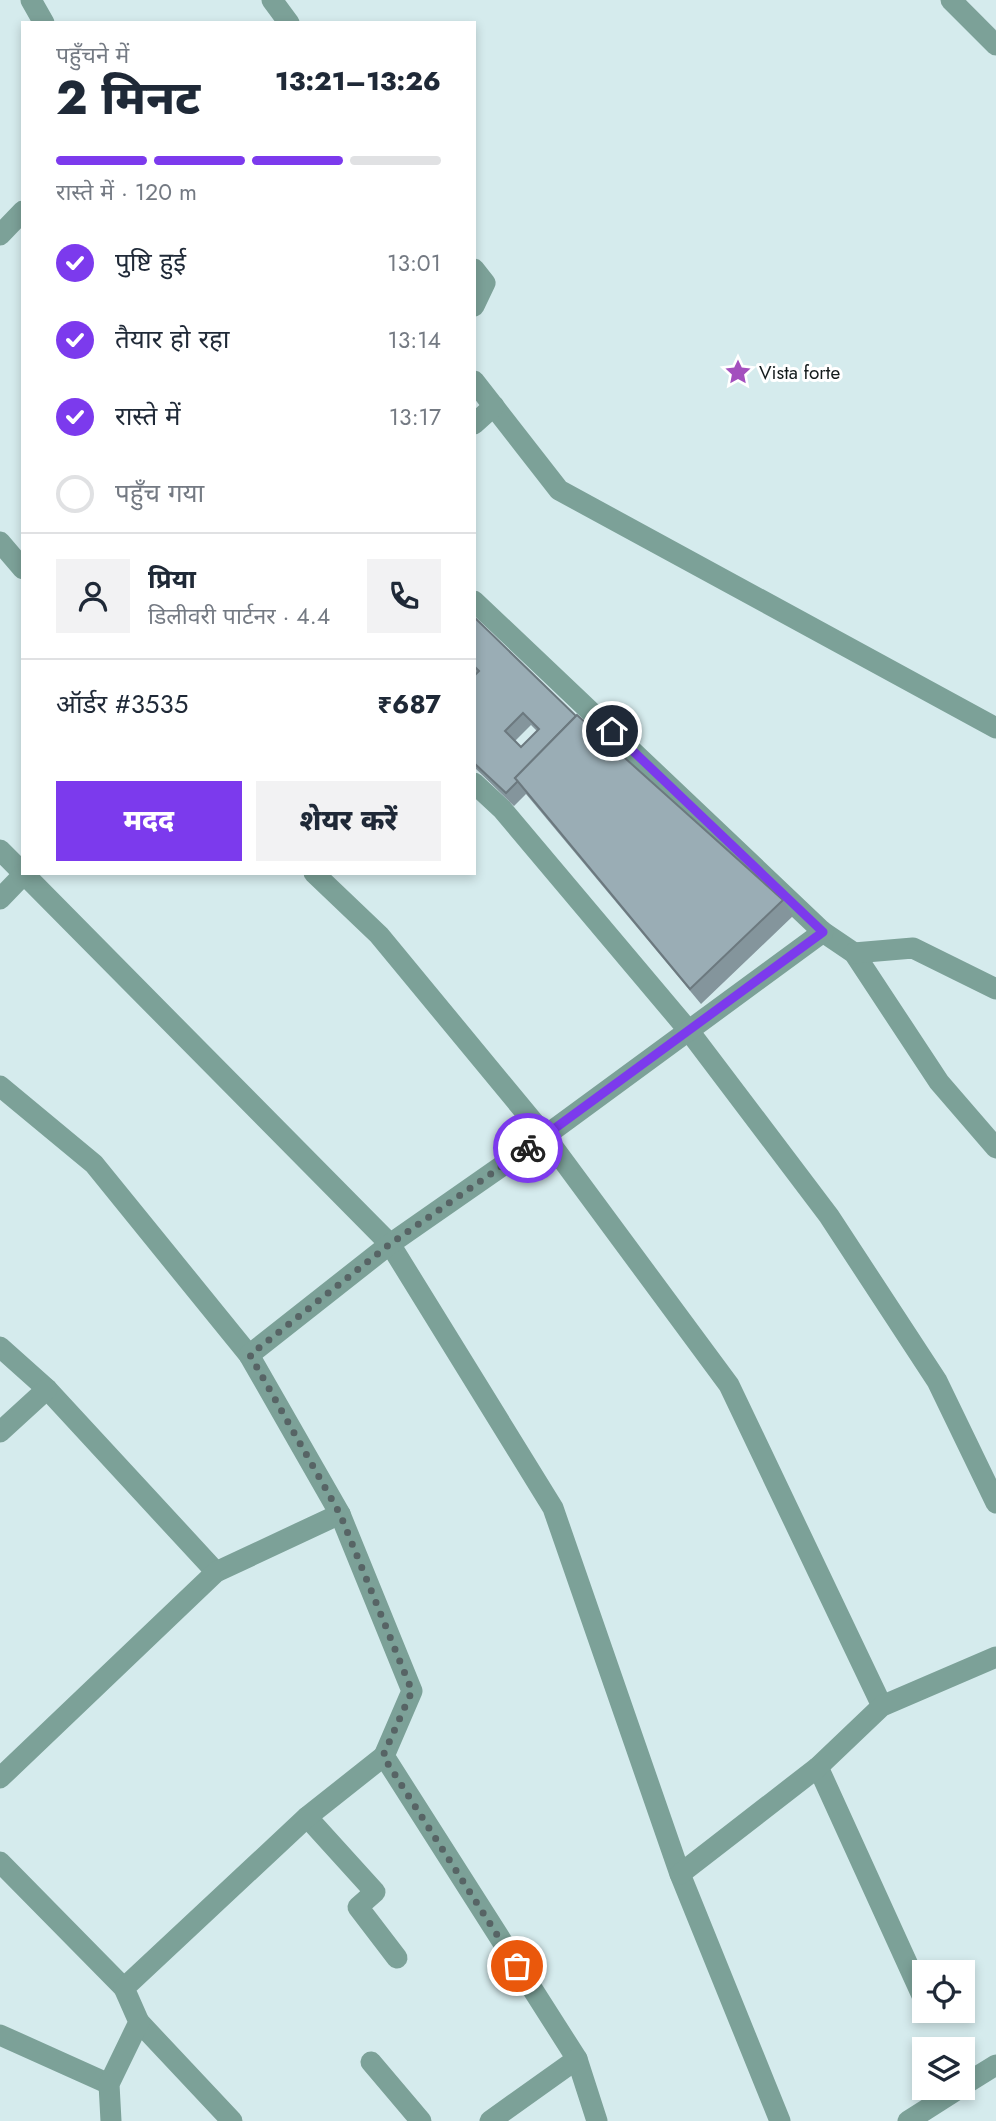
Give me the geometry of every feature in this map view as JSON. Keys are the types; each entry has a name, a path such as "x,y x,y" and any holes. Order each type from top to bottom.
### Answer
{"street":[{"path":"31,0 43,21"},
{"path":"272,0 288,21"},
{"path":"951,0 996,45"},
{"path":"0,235 21,213"},
{"path":"476,272 485,283 476,302"},
{"path":"476,384 559,490 996,728"},
{"path":"476,422 494,406"},
{"path":"0,542 21,567"},
{"path":"476,603 823,932 855,953 939,1082 996,1148"},
{"path":"476,785 502,809 689,1031 829,1216 937,1381 996,1503"},
{"path":"0,850 21,870"},
{"path":"0,900 22,875"},
{"path":"26,875 390,1244 553,1508 680,1874 780,2121"},
{"path":"316,875 379,934 545,1136 729,1385 882,1706"},
{"path":"250,1355 390,1244 545,1136 823,932"},
{"path":"855,953 913,948 996,989"},
{"path":"0,1086 94,1164 250,1355 340,1514 412,1691 383,1756 307,1817 124,1988"},
{"path":"0,1347 47,1389 216,1572"},
{"path":"0,1432 47,1389"},
{"path":"0,1778 216,1572 340,1514"},
{"path":"680,1874 818,1767 882,1706 996,1657"},
{"path":"383,1756 577,2059 597,2121"},
{"path":"818,1767 912,1974"},
{"path":"307,1817 375,1892 358,1907 397,1958"},
{"path":"0,1862 124,1988 139,2022 232,2121"},
{"path":"111,2121 109,2084 139,2022"},
{"path":"0,2035 109,2084"},
{"path":"490,2121 577,2059"},
{"path":"371,2062 421,2121"},
{"path":"975,2078 996,2065"},
{"path":"908,2121 941,2100"}],"building":[{"path":"476,619 576,716 515,778 518,781 506,793 476,765 476,674 479,671 476,668","holes":["523,713 539,729 521,747 505,731"]},
{"path":"577,715 783,900 690,989 515,778"}],"way so far":[{"path":"517,1966 383,1756 412,1691 340,1514 250,1355 390,1244 528,1148"}],"place":[{"name":"Vista forte","path":"738,372"}],"route":[{"path":"528,1148 823,932 612,731"}]}
